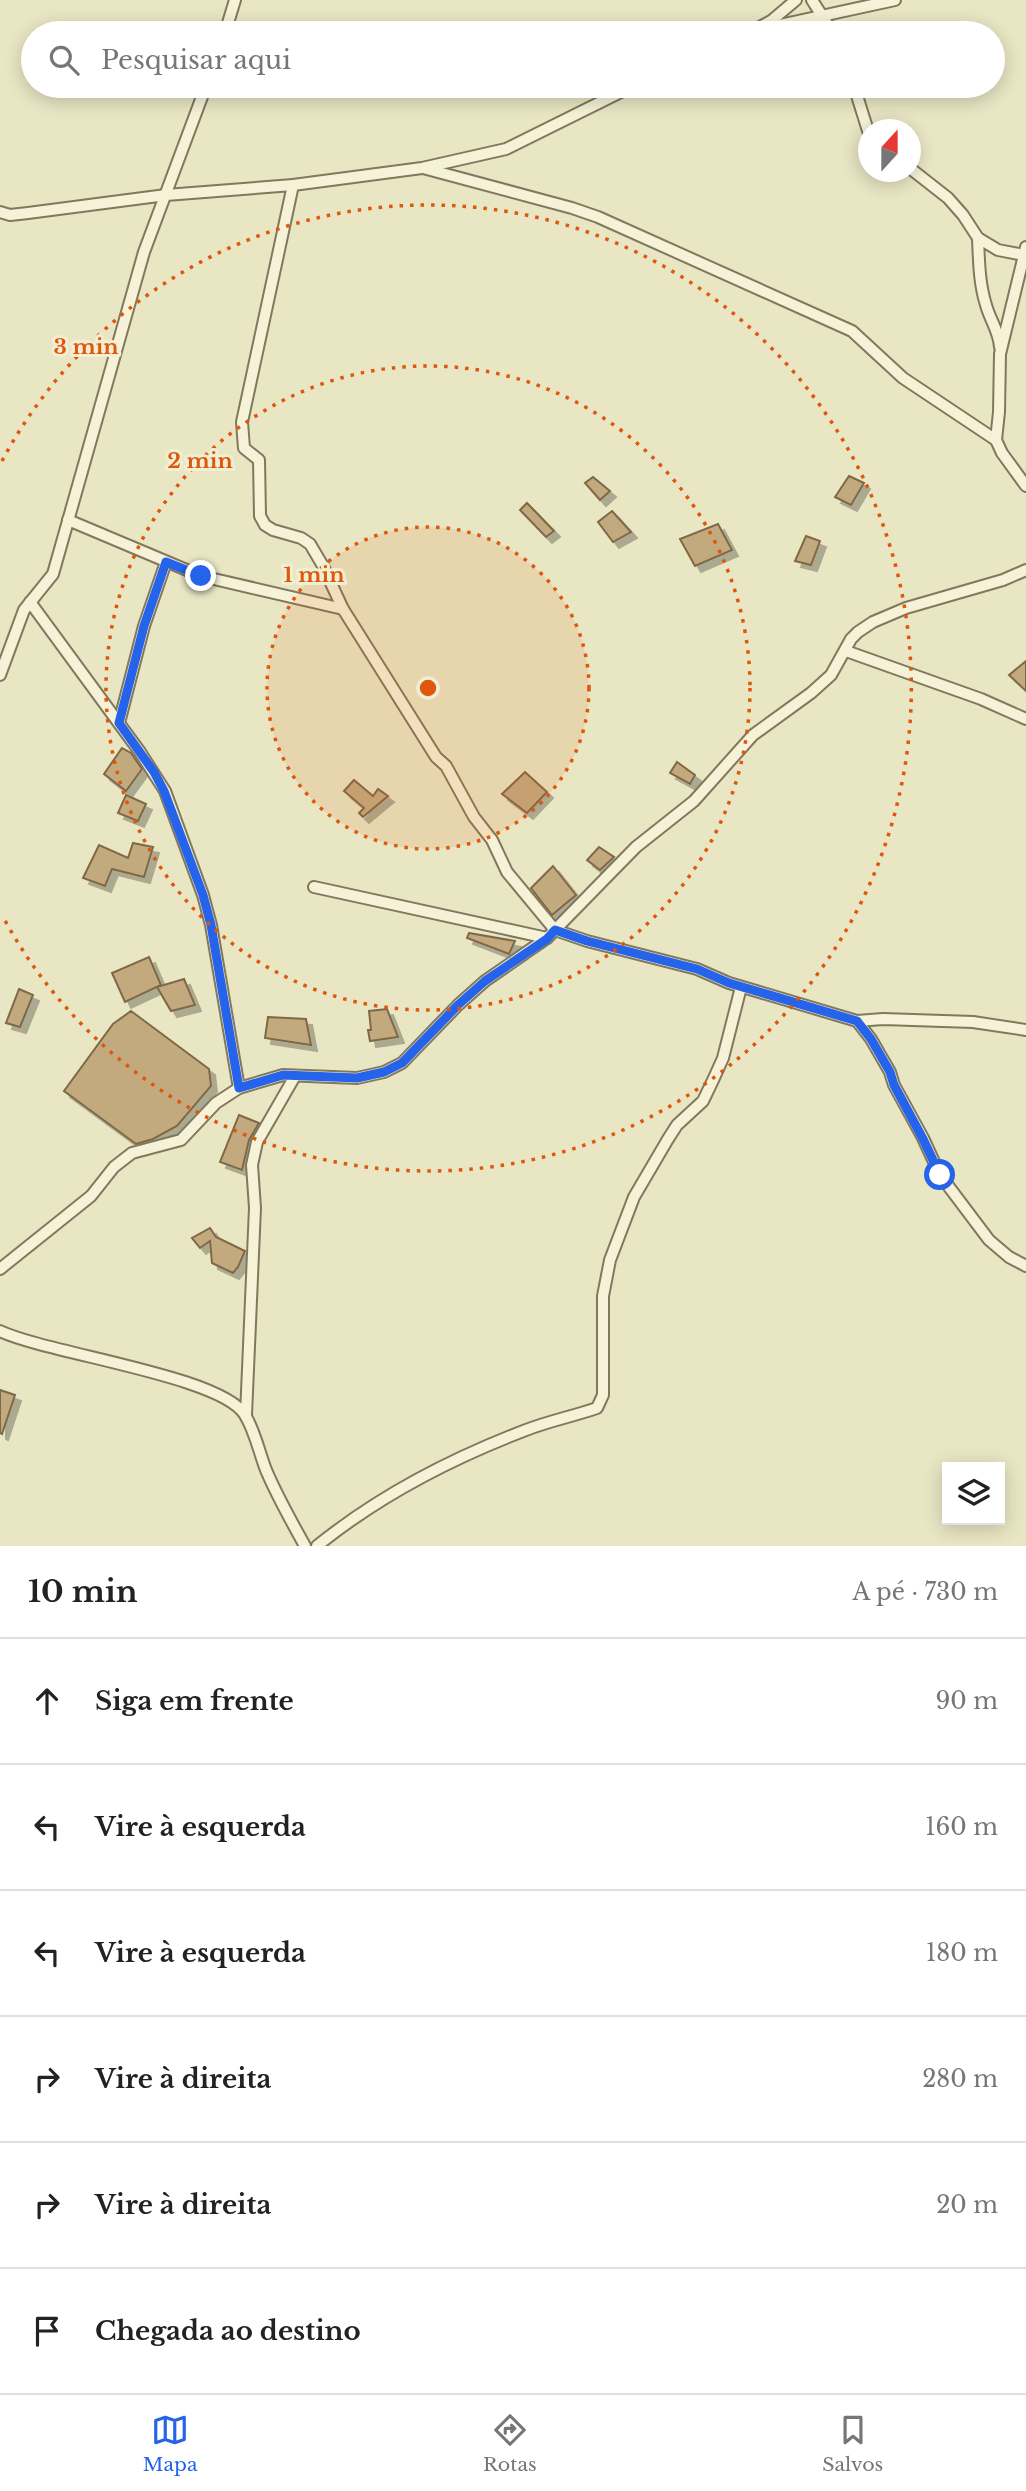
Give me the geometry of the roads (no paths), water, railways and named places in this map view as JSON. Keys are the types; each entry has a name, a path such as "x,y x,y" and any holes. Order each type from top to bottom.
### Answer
{"street":[{"path":"229,21 235,0"},
{"path":"769,21 796,0"},
{"path":"812,0 826,21"},
{"path":"798,21 895,0"},
{"path":"0,675 8,647 30,602 53,574 144,253 202,98"},
{"path":"0,212 10,215 166,195 293,185 422,168 506,149 609,98"},
{"path":"858,98 864,119"},
{"path":"422,168 598,217 852,331 903,378 996,440"},
{"path":"921,177 948,198 978,238 998,250 1025,251 999,354"},
{"path":"293,185 242,422 244,448 259,460 260,516 264,525 301,538 310,544 343,609 436,757 446,766 474,817 492,840 508,872 551,934"},
{"path":"978,238 985,304 997,328 999,412 996,440 1026,486"},
{"path":"68,520 201,576 343,609"},
{"path":"119,723 144,626 166,562"},
{"path":"0,1269 91,1196 114,1167 132,1153 181,1140 216,1103 239,1088 283,1075 357,1078 384,1072 402,1063 458,1005 485,981 551,934 636,847 694,801 753,735 831,675 851,639 873,622 906,608 1003,580 1026,570"},
{"path":"30,602 154,772 164,791 203,895 211,925 239,1088"},
{"path":"846,651 994,704 1026,719"},
{"path":"314,887 587,941 697,969 741,987 857,1021 883,1019 973,1022 1026,1030"},
{"path":"317,1546 346,1523 429,1472 528,1429 597,1408 603,1395 603,1289 614,1250 634,1197 668,1139 677,1125 703,1101 723,1058 741,987"},
{"path":"857,1021 890,1072 940,1175 989,1240 1009,1257 1026,1266"},
{"path":"246,1415 254,1208 252,1165 257,1142 295,1076"},
{"path":"0,1331 194,1384 238,1405 246,1415 266,1470 305,1546"}]}
